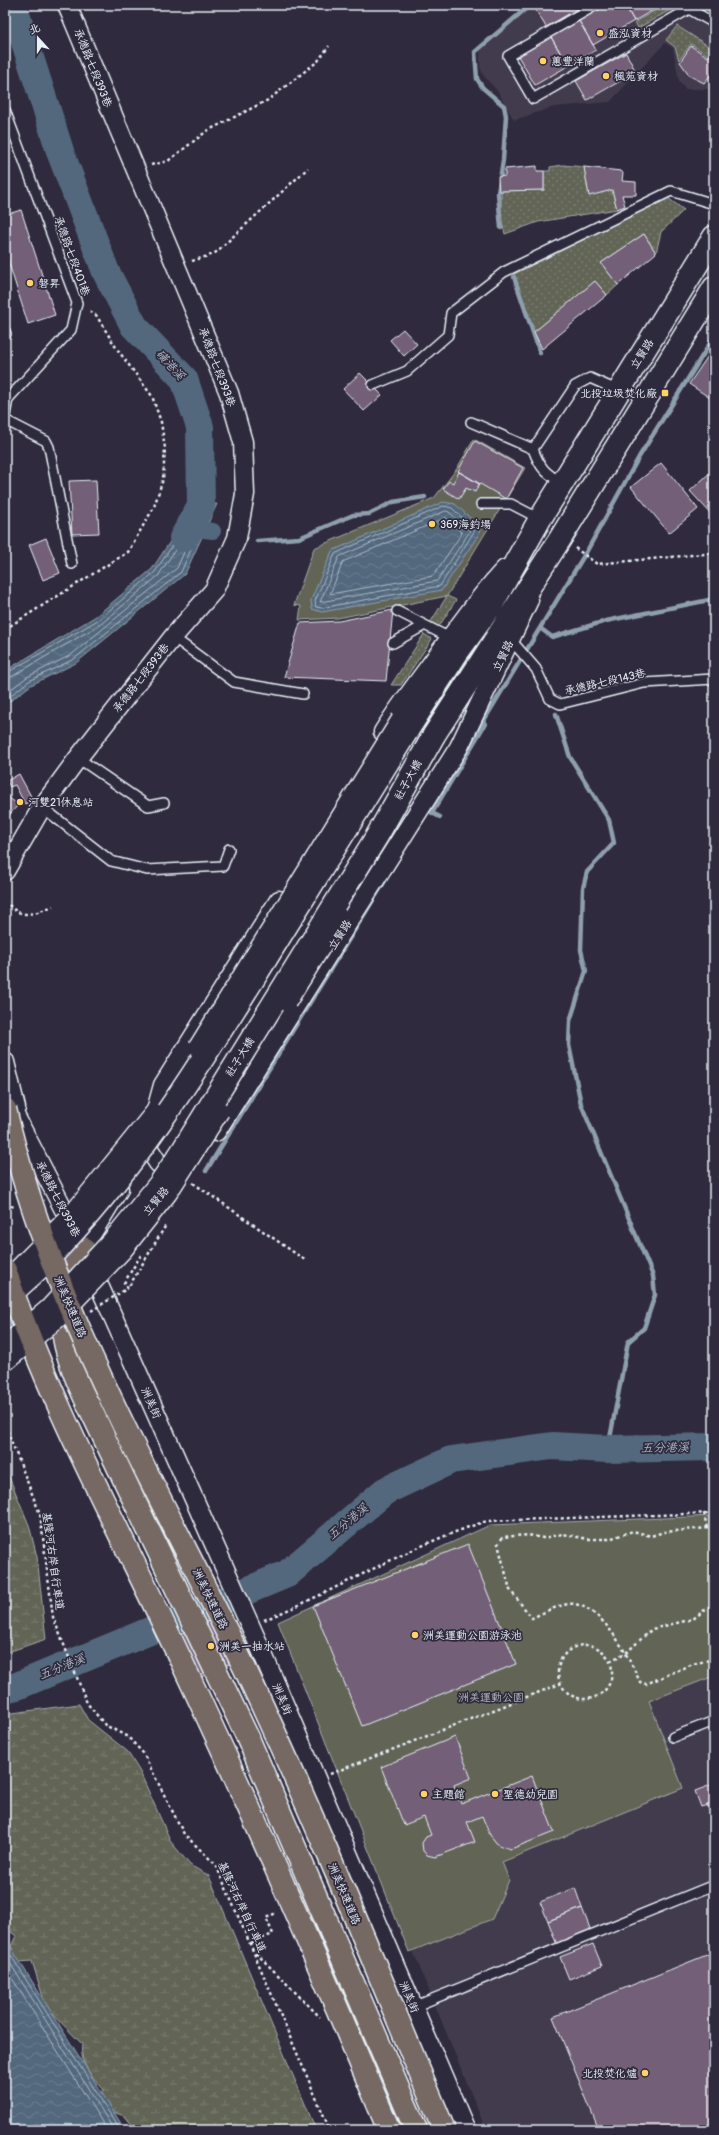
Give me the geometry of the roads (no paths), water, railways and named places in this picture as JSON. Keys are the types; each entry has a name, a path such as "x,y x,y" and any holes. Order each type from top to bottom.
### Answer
{"highway":[{"name":"洲美快速道路","path":"5,1109 30,1202 60,1285 102,1380 260,1703 326,1852 444,2130"},
{"path":"83,1248 72,1268 66,1287 62,1312 63,1339 68,1360 248,1738 416,2130"},
{"path":"5,1270 38,1362 76,1446 186,1671 350,2037 389,2130"},
{"path":"88,1404 74,1355 73,1318 82,1285 93,1270"}],"street":[{"name":"承德路七段393巷","path":"5,871 42,807 78,758 173,637 214,590 237,538 245,494 243,442 229,393 67,5"},
{"name":"立賢路","path":"83,1248 146,1144 163,1085 396,711 491,606 540,519 714,237"},
{"name":"立賢路","path":"434,735 539,569 560,539 714,288"},
{"path":"615,398 634,417"},
{"name":"立賢路","path":"93,1270 152,1207 179,1173 217,1131 459,747 527,607 539,569"},
{"name":"立賢路","path":"406,721 454,646"},
{"path":"5,1282 74,1212 147,1123 186,1065 406,721"},
{"path":"5,1299 47,1261 112,1188 196,1071 406,721"},
{"name":"社子大橋","path":"5,1348 50,1310 113,1242 159,1185 181,1153 377,836 434,735"},
{"path":"5,1362 68,1307 123,1250 168,1193 326,939 377,836"},
{"name":"承德路七段393巷","path":"5,1062 22,1128"},
{"name":"承德路七段393巷","path":"5,1096 93,1270"},
{"path":"146,1144 158,1163 179,1173"},
{"name":"洲美街","path":"93,1270 223,1565 253,1619 317,1779 466,2130"}],"lane":[{"path":"596,5 508,56 533,99 689,9 714,23"},
{"name":"承德路七段401巷","path":"5,110 77,303 71,330 8,399 5,416"},
{"path":"373,384 407,371 448,335 451,313 504,272 671,191 714,204"},
{"path":"533,449 575,386 590,378 615,398"},
{"path":"5,420 46,441 49,447 72,564"},
{"path":"471,422 533,449 538,463 547,474 562,483"},
{"path":"481,504 511,504 540,519"},
{"path":"397,611 454,646"},
{"path":"393,643 423,626"},
{"path":"173,637 234,682 303,694"},
{"name":"承德路七段143巷","path":"511,640 536,669 550,699 560,704 644,683 714,679"},
{"path":"78,758 148,806 164,803"},
{"path":"42,807 111,861 147,870 223,866 229,849"},
{"path":"673,1737 714,1721"},
{"path":"413,2007 714,1885"}],"water":[{"path":"443,502 455,504 480,527 479,534 442,590 322,612 312,609 311,600 332,551"},
{"path":"217,504 185,574 76,663 31,685 5,705 5,671 96,616 152,569 194,505"},
{"path":"5,1938 125,2130 5,2130"}],"waterway":[{"name":"磺港溪","path":"13,5 61,154 106,272 134,326 184,379 200,427 201,506 183,538"},
{"path":"501,228 498,193 503,160 506,116 504,106 483,88 477,79 475,52 530,5"},
{"path":"514,277 540,353"},
{"path":"472,740 588,549 639,457 714,337"},
{"path":"257,541 299,538 353,515 369,514 393,502 425,497"},
{"path":"188,528 213,531"},
{"path":"540,628 552,637 606,621 714,599"},
{"path":"556,714 570,757 609,820 614,843 587,872 583,888 581,950 586,971 570,1021 569,1045 581,1104 653,1276 655,1295 644,1328 628,1342 608,1449"},
{"path":"440,817 432,813 485,724"},
{"path":"206,1171 388,876"},
{"name":"五分港溪","path":"5,1689 17,1686 287,1574 385,1491 451,1460 552,1446 608,1449 714,1447"}],"place":[{"name":"盛泓資材","path":"600,33"},
{"name":"蕙豐洋蘭","path":"543,61"},
{"name":"楓苑資材","path":"606,76"},
{"name":"磐昇","path":"30,283"},
{"name":"北投垃圾焚化廠","path":"665,393"},
{"name":"369海釣場","path":"432,524"},
{"name":"河雙21休息站","path":"20,802"},
{"name":"洲美運動公園游泳池","path":"415,1635"},
{"name":"洲美一抽水站","path":"211,1646"},
{"name":"主題館","path":"424,1794"},
{"name":"聖德幼兒園","path":"495,1794"},
{"name":"北投焚化爐","path":"645,2073"}],"park label":[{"name":"洲美運動公園","path":"491,1697"}]}
